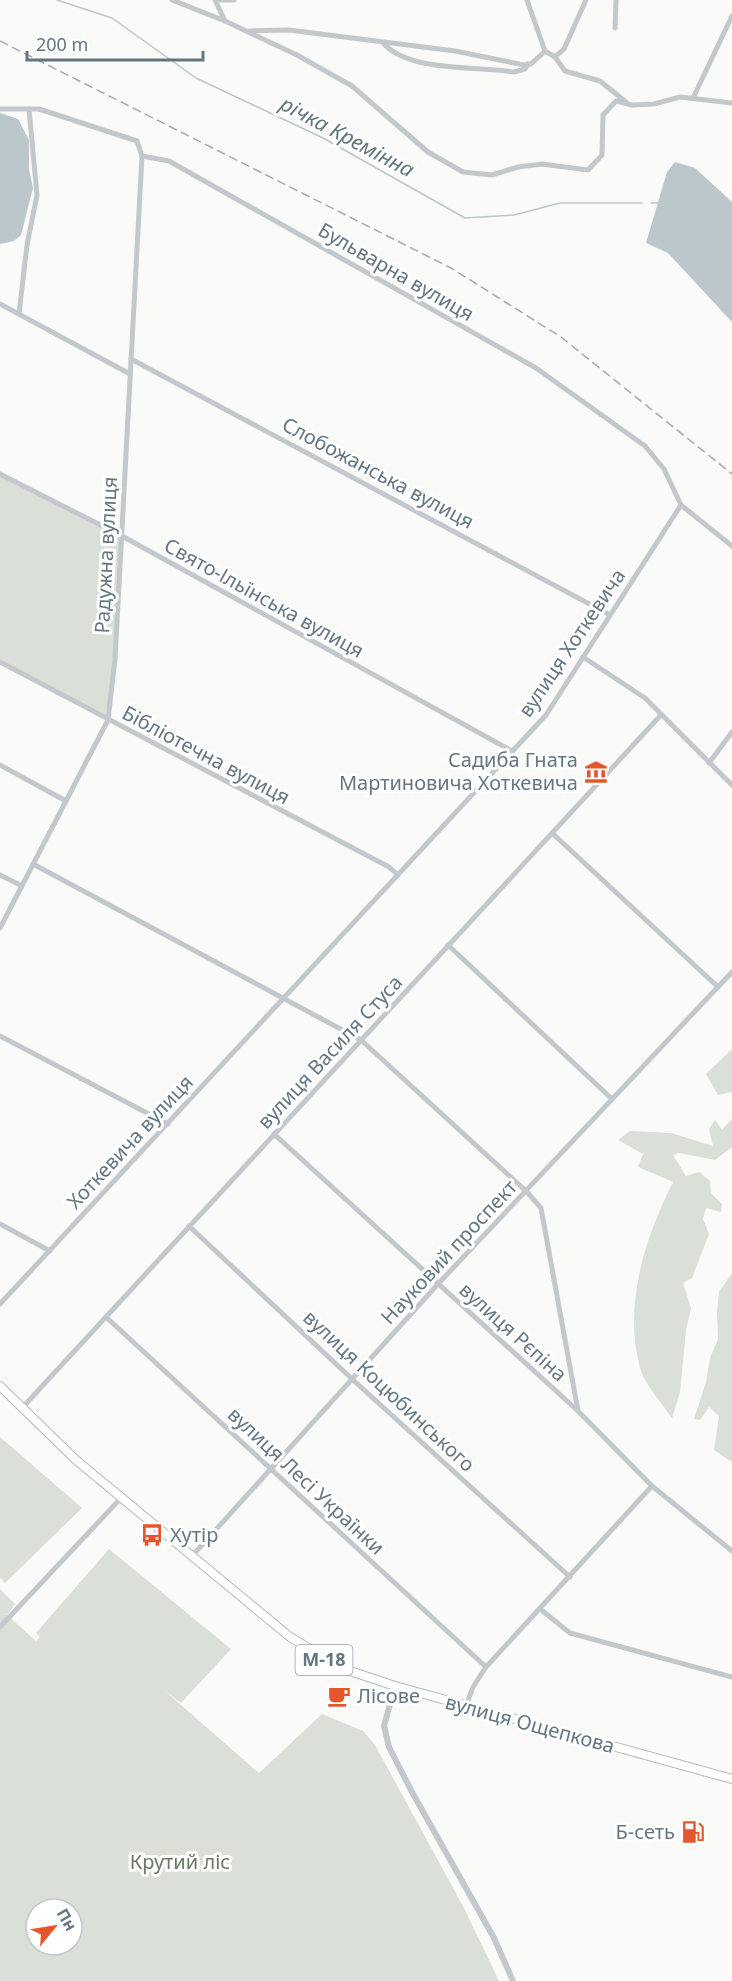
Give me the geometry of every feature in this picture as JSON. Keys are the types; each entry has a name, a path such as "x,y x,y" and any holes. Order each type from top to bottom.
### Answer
{"highway":[{"name":"вулиця Ощепкова","path":"0,1386 76,1460 290,1637 324,1660 395,1686 732,1779"}],"street":[{"path":"172,0 201,14 225,21 297,55 352,86 428,152 464,172 492,175 518,166 542,164 588,171 600,161 605,110 616,101 626,102"},
{"path":"215,0 225,21"},
{"path":"220,0 234,0"},
{"path":"527,0 545,51 555,57 565,71 600,81 626,102 632,105 654,104 680,97 732,103"},
{"path":"555,57 564,49 586,0"},
{"path":"615,28 616,0"},
{"path":"693,98 732,16"},
{"path":"246,32 289,30 384,44 455,51 528,64"},
{"path":"384,44 398,56 418,63 514,72 525,69 545,51"},
{"path":"0,109 39,109 137,141 142,156"},
{"path":"19,314 27,245 37,195 29,109"},
{"name":"Радужна вулиця","path":"0,928 108,720 115,659 142,156"},
{"name":"Бульварна вулиця","path":"142,156 169,161 536,368 645,446 664,469 681,505 732,546"},
{"path":"0,304 130,374"},
{"name":"Слобожанська вулиця","path":"131,359 610,615"},
{"name":"Свято-Ільїнська вулиця","path":"0,474 122,536 512,752"},
{"name":"вулиця Хоткевича","path":"283,1000 546,715 681,505"},
{"path":"583,657 645,698 660,716 732,785"},
{"name":"Бібліотечна вулиця","path":"0,662 389,867 398,875"},
{"name":"вулиця Василя Стуса","path":"22,1408 660,716"},
{"path":"709,762 732,732"},
{"path":"0,765 66,801"},
{"path":"552,833 718,987"},
{"path":"33,864 361,1040 526,1191 541,1208 578,1411"},
{"path":"0,875 22,886"},
{"path":"448,945 612,1099"},
{"name":"Науковий проспект","path":"192,1556 438,1284 732,972"},
{"name":"Хоткевича вулиця","path":"0,1304 283,1000"},
{"path":"0,1036 168,1124"},
{"name":"вулиця Рєпіна","path":"274,1134 578,1411 652,1486 732,1551"},
{"path":"0,1224 50,1251"},
{"name":"вулиця Коцюбинського","path":"189,1226 352,1379 570,1577"},
{"name":"вулиця Лесі Українки","path":"106,1317 486,1667"},
{"path":"466,1706 473,1687 486,1667 652,1486"},
{"path":"0,1628 121,1498"},
{"path":"540,1609 570,1633 732,1677"},
{"path":"395,1686 384,1726 389,1747 494,1938 513,1981"}],"green space":[{"path":"0,474 122,536 108,720 0,662"},
{"path":"732,1049 732,1092 718,1095 706,1074"},
{"path":"732,1119 732,1147 715,1160 679,1153 673,1155 686,1176 699,1172 710,1181 711,1193 722,1204 721,1212 706,1208 703,1219 709,1234 692,1278 683,1283 691,1308 686,1330 680,1392 672,1418 642,1374 635,1344 634,1320 640,1272 646,1249 673,1182 638,1167 643,1154 618,1140 630,1131 671,1133 713,1146 709,1129 715,1120 722,1130"},
{"path":"732,1273 732,1462 714,1450 719,1416 709,1407 700,1420 694,1419 706,1382 710,1358 718,1339 719,1292"},
{"path":"0,1437 82,1508 5,1583 0,1577"},
{"name":"Крутий ліс","path":"109,1549 231,1649 181,1703 165,1691 259,1773 322,1714 363,1731 375,1745 464,1908 499,1981 0,1981 0,1589 15,1604 7,1615 36,1641 40,1637 36,1633"}],"shaded area":[{"path":"0,113 18,119 29,140 29,169 33,188 21,235 14,241 0,244"},
{"path":"675,162 695,168 732,202 732,322 668,253 646,243 667,172"}],"waterway":[{"name":"річка Кремінна","path":"57,0 112,18 196,78 323,138 465,218 514,215 560,203 642,203"},
{"name":"річка Кремінна","path":"651,203 658,203"}],"railway":[{"path":"0,41 451,268 561,337 732,474"}],"place":[{"name":"Садиба Гната Мартиновича Хоткевича","path":"596,772"},
{"name":"Хутір","path":"152,1535"},
{"name":"Лісове","path":"339,1696"},
{"name":"Б-сеть","path":"693,1832"}]}
